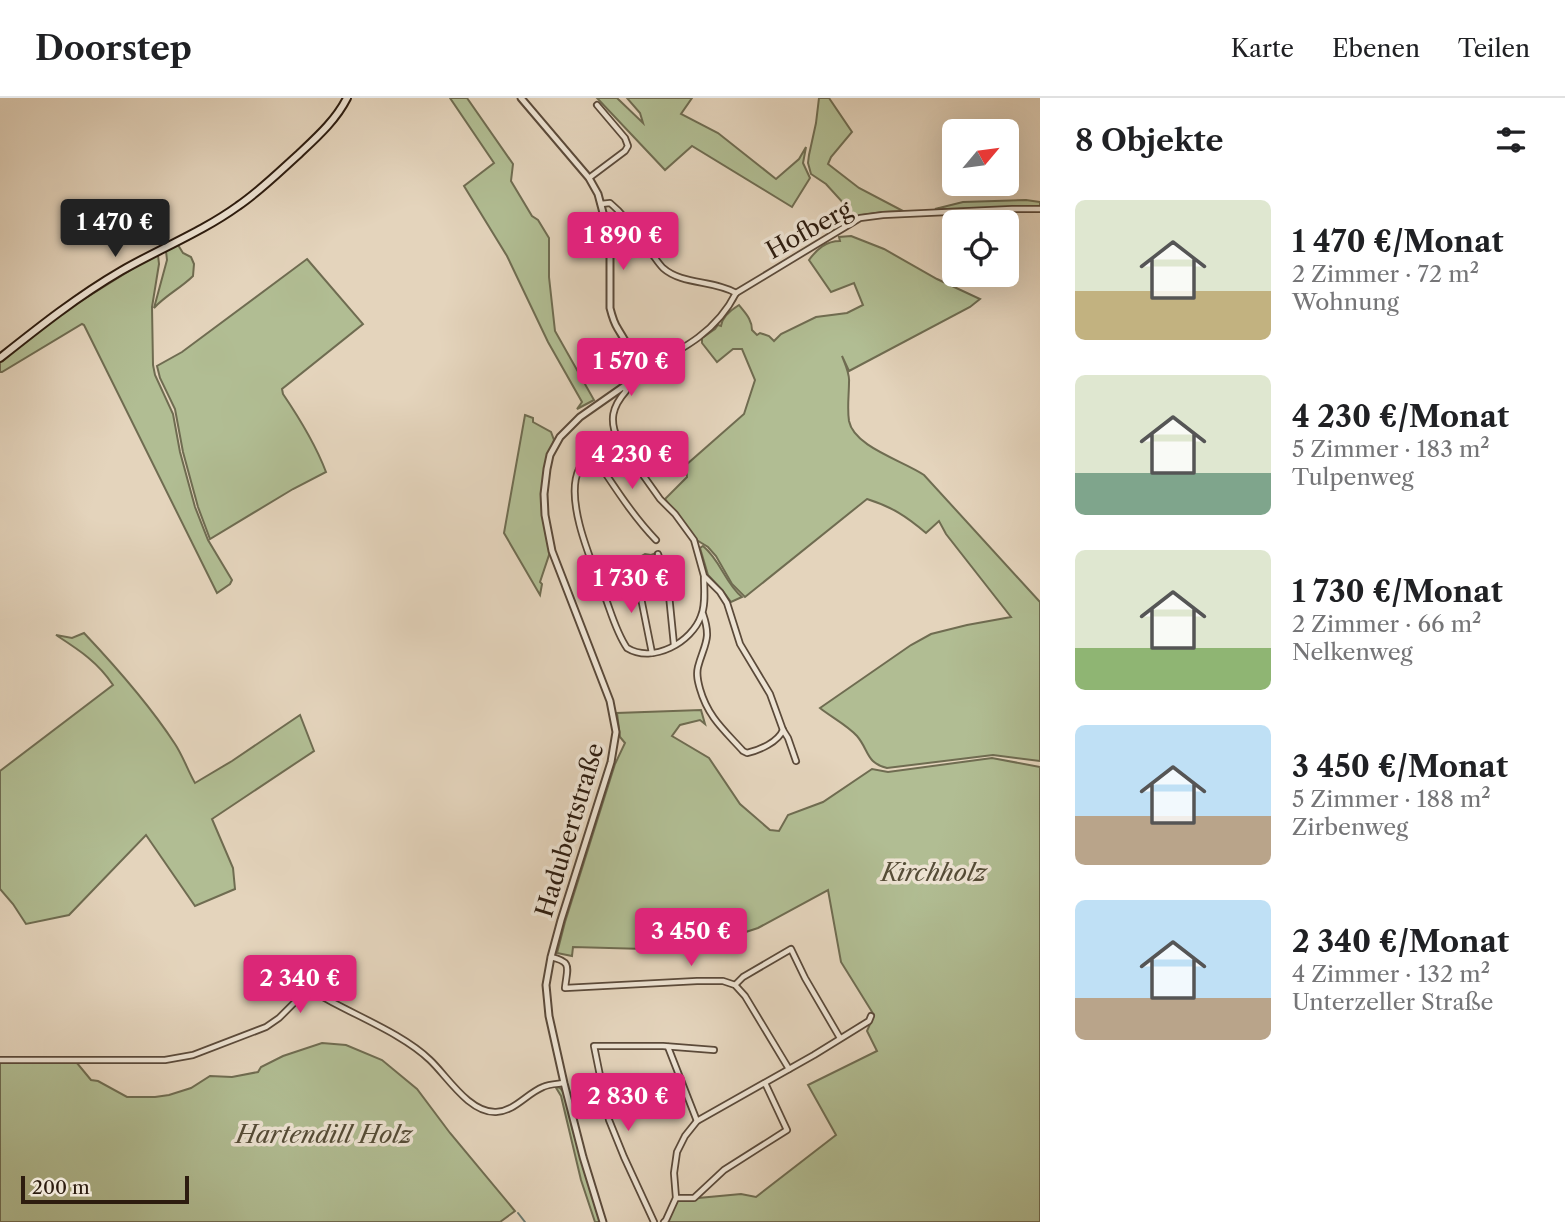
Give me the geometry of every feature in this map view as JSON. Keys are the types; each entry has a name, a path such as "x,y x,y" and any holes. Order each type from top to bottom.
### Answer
{"main road":[{"path":"0,358 72,303 110,278 237,207 317,137 347,98"}],"street":[{"path":"521,98 589,178 598,194 610,239 610,308 617,328 630,346 634,359 633,375 697,340 716,323 736,293 679,276 663,268 621,213 610,203 601,204"},
{"path":"589,178 628,146 625,138 597,105"},
{"name":"Hofberg","path":"736,293 854,221 883,215 1040,209"},
{"name":"Hadubertstraße","path":"603,1222 564,1083 546,1000 546,985 561,920 611,762 616,732 610,701 552,551 544,494 550,455 556,444 570,426 624,387 633,375"},
{"path":"624,387 626,391 614,411 613,429 660,499 694,540 704,576 703,614 708,628 707,642 697,673 707,709 747,753 776,740 783,730"},
{"path":"618,440 584,461 576,478 576,507 588,555 625,646 632,652 643,654 674,645 696,628 703,614"},
{"path":"593,455 628,507 656,540"},
{"path":"658,554 668,584 674,645"},
{"path":"636,573 652,653"},
{"path":"704,576 727,603 740,644 770,694 796,761"},
{"path":"735,985 743,977 790,949 840,1038"},
{"path":"551,957 566,963 565,988 697,981 723,981 735,985 789,1069"},
{"path":"0,1060 165,1060 193,1055 266,1027 299,998 313,994 416,1048 435,1064 467,1100 483,1110 495,1112 510,1108 542,1087 564,1083"},
{"path":"664,1222 676,1198 674,1173 677,1152 697,1121 869,1021 871,1016"},
{"path":"654,1222 609,1120 594,1046 633,1045 714,1050"},
{"path":"668,1047 697,1121"},
{"path":"676,1198 694,1198 724,1171 788,1130 765,1083"}],"green space":[{"path":"450,98 467,98 513,164 511,181 549,238 549,277 555,331 594,400 577,409 582,402 548,342 507,256 464,186 494,163"},
{"path":"597,98 617,98 643,123 640,113 627,98 692,98 681,114 718,133 776,179 799,159 806,147 803,163 810,178 792,207 692,146 665,170"},
{"path":"819,98 829,98 852,132 828,164 859,188 903,211 855,216 826,184 811,174 808,163"},
{"path":"963,202 1040,202 1040,205 1036,208 935,209"},
{"path":"851,236 884,249 942,281 942,287 954,287 980,299 970,307 849,371 842,356 849,379 849,421 853,430 870,446 924,475 1040,602 1040,761 993,755 887,768 875,763 853,732 820,708 931,634 1011,617 946,534 939,521 926,533 898,513 867,499 745,597 732,584 716,556 695,539 665,499 687,477 686,465 744,414 755,380 742,349 733,349 717,362 702,343 702,338 718,325 721,326 730,311 739,305 749,319 752,330 757,335 760,333 769,336 774,341 781,334 816,317 847,313 863,305 854,283 831,292 809,260 826,244 840,241 839,237"},
{"path":"178,245 183,253 191,257 194,264 193,276 154,308 167,260 166,251"},
{"path":"158,255 152,307 153,365 173,414 195,507 208,540 232,580 217,593 84,325 0,372 0,361 73,306"},
{"path":"307,259 363,324 282,389 312,441 326,472 210,539 183,452 175,409 157,366 182,352"},
{"path":"525,415 551,432 554,440 545,469 550,552 540,582 540,595 504,533"},
{"path":"703,546 742,597 731,602 708,575 700,548"},
{"path":"656,553 661,564 656,566 652,575 638,577 637,568 642,563 638,558"},
{"path":"84,633 154,715 178,749 195,783 300,715 314,751 212,819 233,868 235,889 195,906 146,835 69,915 26,924 0,889 0,771 113,685 94,663 56,635 72,638"},
{"name":"Kirchholz","path":"701,710 705,724 700,720 680,725 672,736 709,758 740,804 770,830 779,831 788,815 823,802 872,769 888,772 992,758 1040,767 1040,1222 667,1222 677,1200 741,1194 756,1197 836,1135 808,1085 877,1051 867,1031 874,1015 841,962 828,890 758,928 700,947 682,950 573,947 572,956 557,953 615,764 625,743 620,737 617,713"},
{"name":"Hartendill Holz","path":"322,1043 346,1045 382,1060 417,1089 515,1211 500,1222 0,1222 0,1063 77,1063 91,1080 127,1097 155,1097 191,1088 210,1076 232,1077 258,1072 261,1067 283,1056"},
{"path":"555,1086 564,1093 600,1222 595,1222 581,1180 561,1096"}],"waterway":[{"path":"518,1213 525,1222"}]}
